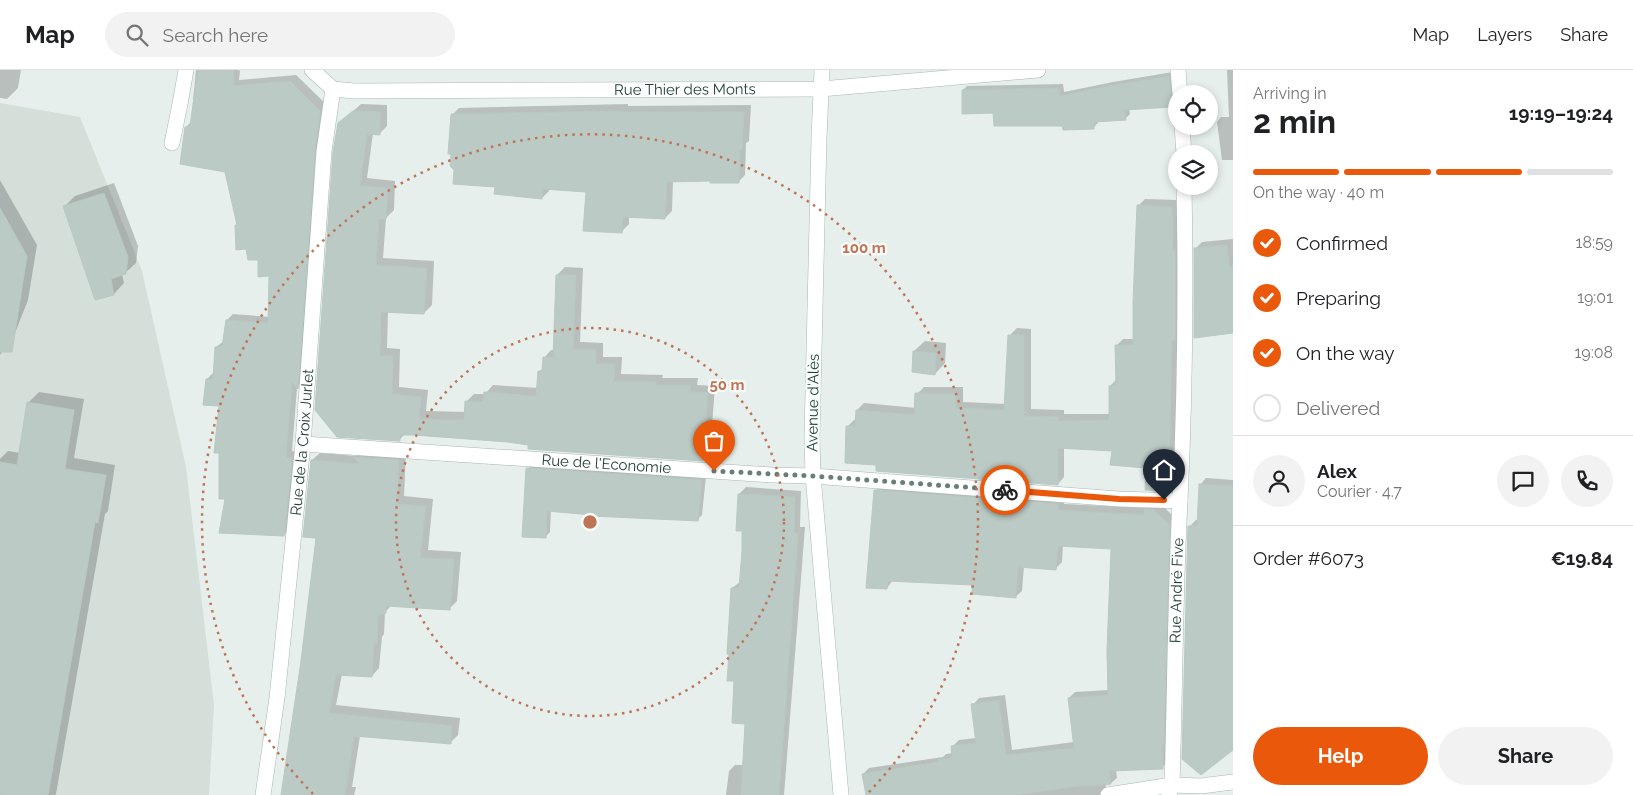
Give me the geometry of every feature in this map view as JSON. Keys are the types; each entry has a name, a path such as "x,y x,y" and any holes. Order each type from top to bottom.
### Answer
{"street":[{"path":"172,143 186,70"},
{"path":"312,70 333,89"},
{"name":"Avenue d'Alès","path":"822,70 812,426 813,476 841,795"},
{"name":"Rue Thier des Monts","path":"333,89 821,89 1038,70"},
{"path":"1178,70 1179,85"},
{"name":"Rue de la Croix Jurlet","path":"263,795 277,698 303,444 324,151 333,89"},
{"name":"Rue André Five","path":"1170,790 1184,396 1186,291 1184,195"},
{"name":"Rue de l'Economie","path":"303,444 772,475 813,476 1109,498 1180,501"},
{"path":"1108,795 1233,782"}],"shaded area":[{"path":"0,103 80,117 142,271 186,467 214,705 209,795 0,795"}],"building":[{"path":"198,70 234,70 233,86 290,81 320,111 315,150 298,389 292,382 286,457 292,458 284,536 219,533 225,499 219,499 219,453 214,453 219,406 203,405 206,379 213,379 215,347 222,347 226,320 268,323 269,276 258,277 258,260 248,260 246,249 236,250 235,225 237,225 225,172 180,164 185,127 190,126"},
{"path":"1169,76 1168,107 1124,110 1126,120 1094,122 1094,129 1063,130 1062,126 994,126 993,113 962,114 962,90 1059,88 1060,96"},
{"path":"353,111 380,112 380,135 367,134 360,186 388,188 386,219 379,219 376,265 427,268 424,314 381,312 380,356 393,356 392,394 421,397 419,419 464,420 465,401 483,402 484,392 536,396 538,371 542,371 543,357 553,358 556,275 576,275 573,349 596,350 596,364 615,364 614,381 656,382 655,385 691,385 690,392 708,393 703,461 528,449 528,445 508,442 414,435 400,435 400,441 337,437 315,410 333,152 338,123"},
{"path":"622,111 744,112 739,183 710,183 710,181 667,182 665,219 623,217 622,233 583,231 586,192 543,189 542,199 494,194 495,187 453,184 454,170 450,166 451,154 448,154 451,114"},
{"path":"104,193 128,257 126,274 111,279 114,295 95,300 63,206"},
{"path":"1137,205 1172,207 1173,251 1175,250 1175,340 1172,341 1169,480 1157,491 1145,490 1146,468 1110,465 1112,451 1058,448 1058,485 876,471 876,465 845,463 846,426 855,426 856,410 914,415 915,393 956,394 956,408 1004,410 1008,335 1024,335 1024,416 1058,417 1058,421 1109,420 1109,386 1116,385 1115,345 1133,345"},
{"path":"0,208 27,256 12,352 0,352"},
{"path":"1227,245 1229,267 1233,266 1233,333 1194,338 1194,248"},
{"path":"913,351 936,353 935,375 912,372"},
{"path":"27,402 74,410 65,469 106,475 98,523 95,522 48,795 0,795 0,462 17,465"},
{"path":"353,457 399,460 397,504 426,506 420,558 454,559 450,610 386,606 386,613 378,616 377,643 374,643 372,677 336,675 329,713 452,726 451,744 354,736 345,795 281,795 301,661 316,538 303,537 311,460 360,464"},
{"path":"526,468 702,480 698,521 592,516 547,511 546,538 522,537"},
{"path":"1199,484 1233,486 1233,750 1201,775 1182,759 1188,526 1197,526"},
{"path":"874,490 1058,504 1058,510 1144,515 1144,509 1154,510 1170,525 1164,745 1162,743 1163,769 1109,771 1111,784 1079,786 1016,795 866,795 862,774 938,762 938,760 952,758 951,746 976,743 971,704 999,700 1006,755 1074,748 1068,698 1108,695 1107,650 1111,549 1058,546 1056,570 1018,567 1016,598 972,594 972,585 888,581 887,589 866,588"},
{"path":"738,494 795,497 794,533 798,533 779,795 741,795 745,724 732,723 734,681 727,681 731,588 739,588 742,551 742,531 736,531"}],"way so far":[{"path":"714,471 1005,490"}],"route":[{"path":"1005,490 1119,499 1164,500"}]}
